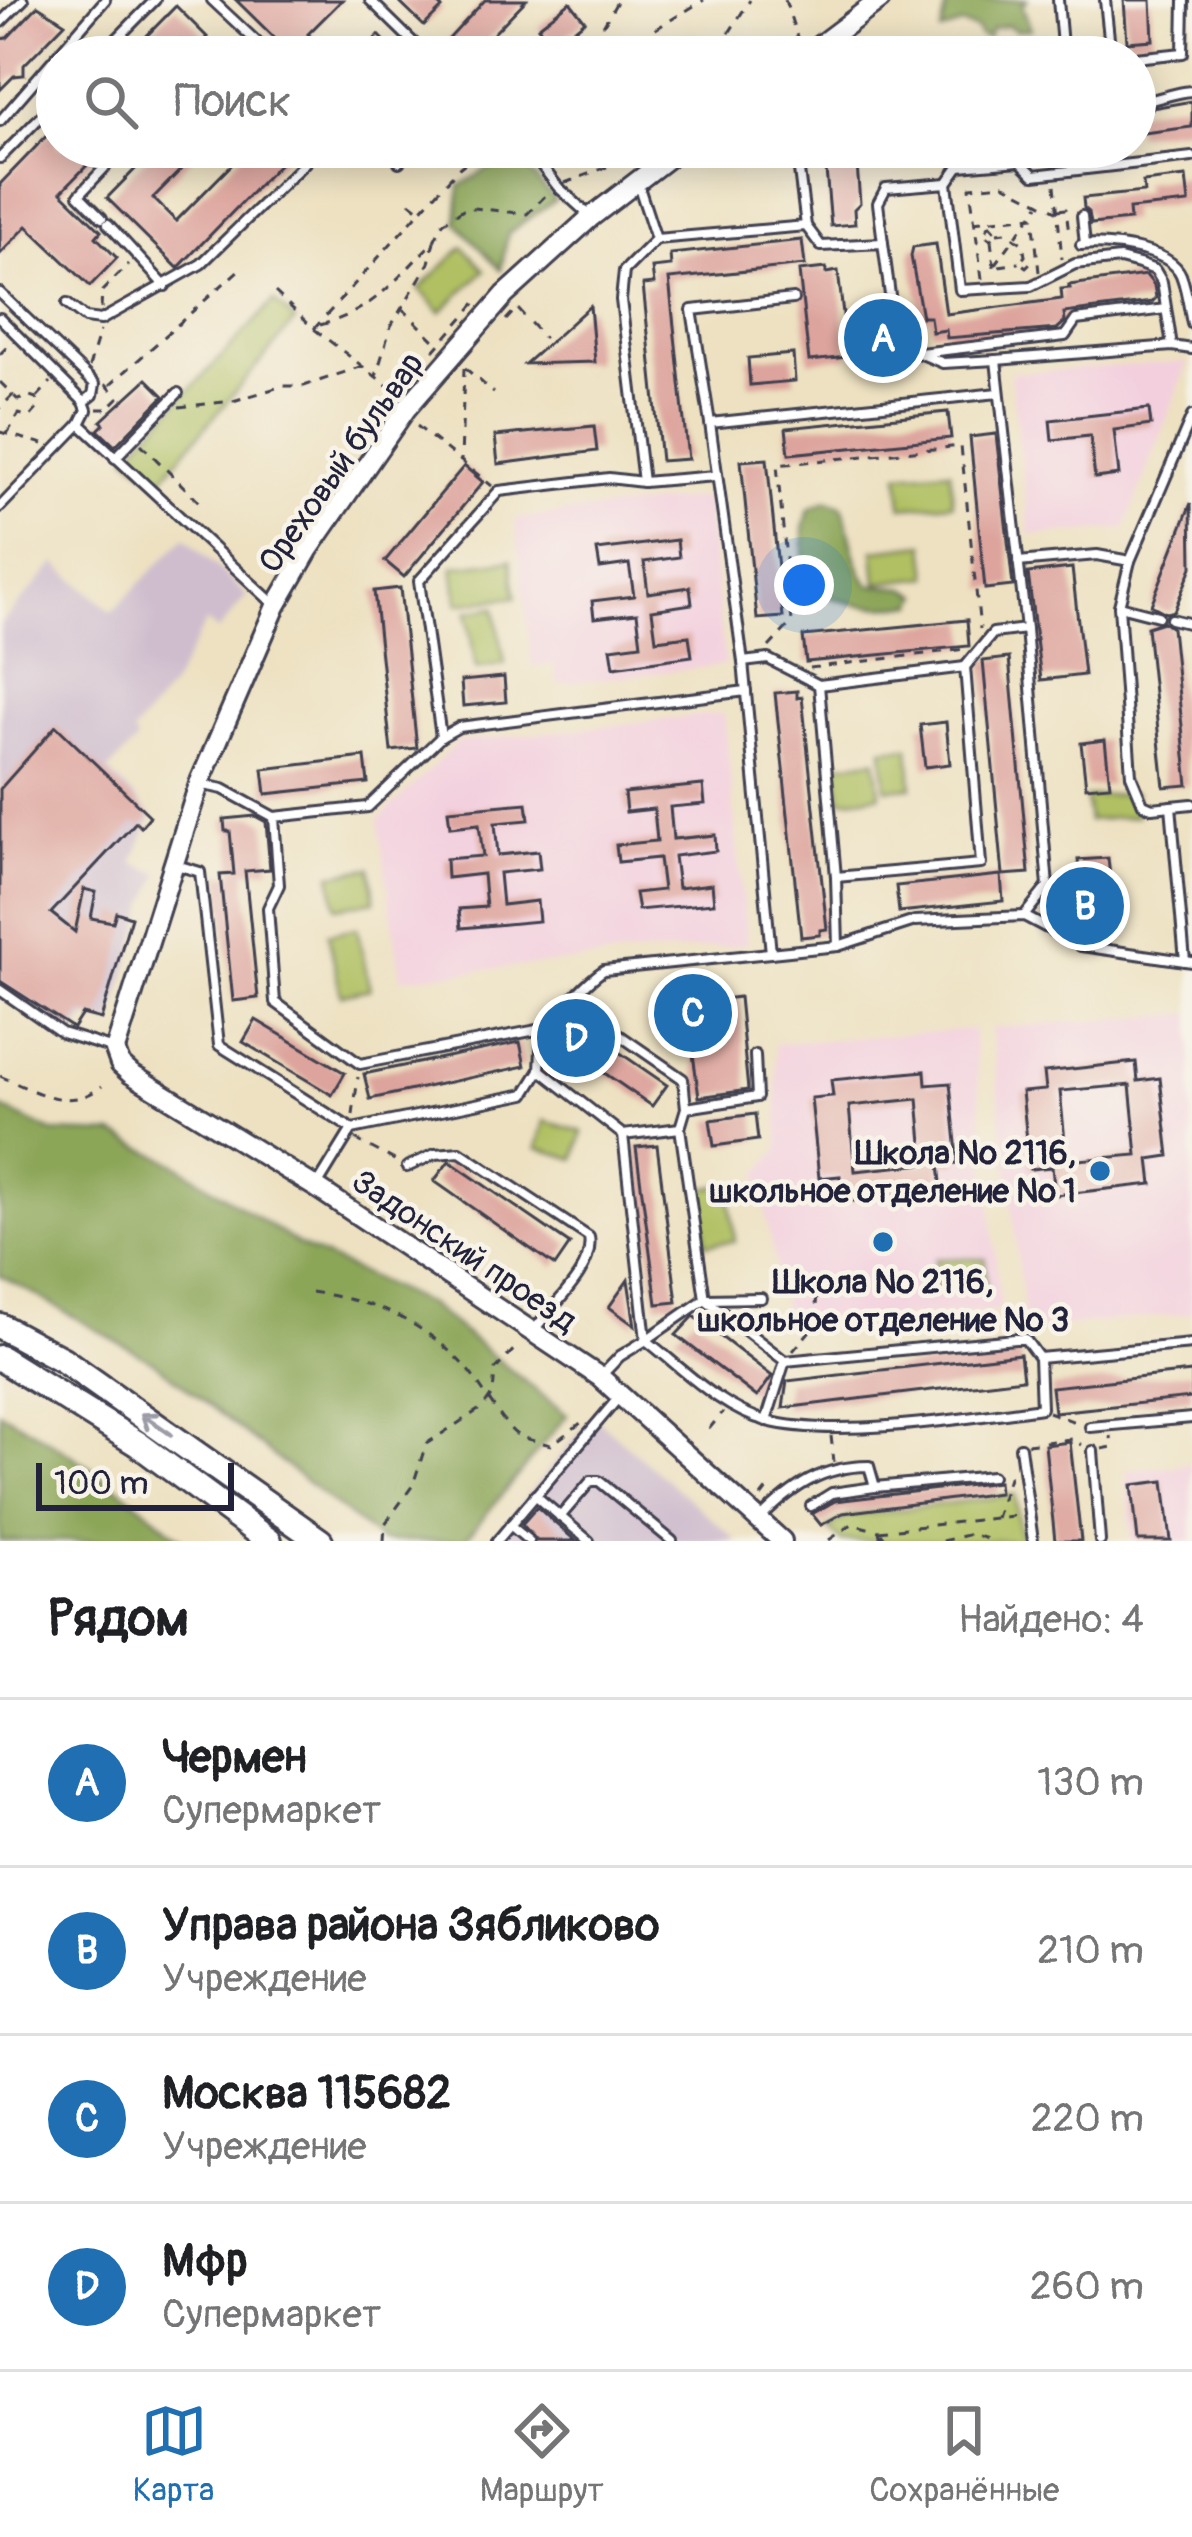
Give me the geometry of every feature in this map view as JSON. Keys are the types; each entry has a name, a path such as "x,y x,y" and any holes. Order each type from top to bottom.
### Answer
{"main road":[{"path":"0,1326 63,1360 320,1541"},
{"path":"0,1358 137,1444 269,1541"}],"street":[{"path":"825,36 880,0"},
{"name":"Ореховый бульвар","path":"115,1050 199,784 276,606 309,549 406,409 505,295 648,168"},
{"name":"Задонский проезд","path":"115,1050 120,1064 131,1074 317,1188 527,1337 600,1377 782,1541"}],"lane":[{"path":"0,23 23,0"},
{"path":"74,36 105,0"},
{"path":"120,36 155,0"},
{"path":"212,0 250,36"},
{"path":"370,0 407,36"},
{"path":"1058,0 1061,36"},
{"path":"1106,0 1109,36"},
{"path":"1156,56 1183,53 1184,0"},
{"path":"0,121 36,80"},
{"path":"1156,101 1192,91"},
{"path":"0,158 36,121"},
{"path":"1156,161 1192,157"},
{"path":"104,168 79,195 165,286"},
{"path":"67,304 85,319 101,320 165,286 201,264 299,168"},
{"path":"546,168 558,187 591,217"},
{"path":"799,168 806,226 821,246 883,242"},
{"path":"958,168 947,183 960,290 1031,286 1075,264 1120,259 1155,270 1162,282 1172,346"},
{"path":"1027,168 1034,175 1096,168"},
{"path":"632,178 656,238"},
{"path":"947,183 886,188 878,203 892,310 919,353 943,363 1172,346 1192,349"},
{"path":"1082,216 1083,244 1119,243 1172,263 1181,272 1192,324"},
{"path":"643,482 621,300 624,271 656,238 806,226"},
{"path":"0,293 95,385 85,402"},
{"path":"771,953 743,662 692,310 793,299"},
{"path":"919,353 1065,336 1076,320 1166,309"},
{"path":"0,318 85,402 87,410 80,424 0,507"},
{"path":"996,360 1048,886 1024,916"},
{"path":"115,458 178,393"},
{"path":"710,423 998,393"},
{"path":"1192,416 1130,561 1119,606 1131,775 1143,804 1151,808 1192,804"},
{"path":"80,424 276,606"},
{"path":"441,736 419,581 499,491 609,478 643,482 717,476"},
{"path":"1018,562 1097,555 1130,561"},
{"path":"1119,606 1158,616"},
{"path":"1171,619 1192,624"},
{"path":"836,877 981,864 965,667 993,633 1026,629"},
{"path":"743,662 769,659 819,685 965,667"},
{"path":"819,685 838,946"},
{"path":"199,784 223,789 274,817 368,807 441,736 460,727 746,691"},
{"path":"274,817 279,885 268,908 275,1003 360,1064 542,1029 604,970 838,946 915,921 1024,916 1082,946 1188,962 1171,806"},
{"path":"173,864 200,872 219,1045 350,1132 525,1094 540,1070 542,1029"},
{"path":"0,991 62,1033 115,1050"},
{"path":"573,1003 683,1079 686,1108 680,1128 705,1299 784,1361 1025,1339 1039,1358 1041,1408 830,1429 766,1421 728,1405 646,1340 623,1135"},
{"path":"686,1108 757,1097 754,1055"},
{"path":"540,1070 623,1135 680,1128"},
{"path":"317,1188 350,1132"},
{"path":"407,1167 435,1154 460,1151 589,1238 592,1251 586,1264 527,1337"},
{"path":"600,1377 620,1356 705,1299 761,1298"},
{"path":"1039,1358 1192,1344"},
{"path":"766,1421 784,1361"},
{"path":"497,1541 621,1395"},
{"path":"1090,1427 1192,1418"},
{"path":"1020,1447 1033,1541"},
{"path":"1093,1450 1100,1541"},
{"path":"759,1520 804,1479 869,1466 875,1486"},
{"path":"811,1506 832,1493 992,1476"},
{"path":"560,1516 591,1481 599,1481 672,1541"},
{"path":"535,1495 589,1541"},
{"path":"510,1526 529,1541"}],"path":[{"path":"597,36 618,0"},
{"path":"644,36 704,0"},
{"path":"727,36 749,0"},
{"path":"785,0 797,36"},
{"path":"317,327 459,168"},
{"path":"376,376 400,305 419,285 443,223 459,210 474,207 527,214 558,187 603,168"},
{"path":"623,168 632,178"},
{"path":"1053,173 1062,260"},
{"path":"997,232 991,240 995,278 979,279 970,187 1004,184 1040,204 1066,209 1069,234"},
{"path":"410,202 420,210"},
{"path":"994,266 1040,204"},
{"path":"974,222 1033,216"},
{"path":"1023,265 1036,274 1033,216"},
{"path":"989,223 1023,244 1023,265"},
{"path":"983,234 989,223"},
{"path":"975,235 991,240"},
{"path":"317,327 349,318 375,301 434,241"},
{"path":"1025,256 1035,261"},
{"path":"994,266 1035,261"},
{"path":"109,386 239,270"},
{"path":"275,292 399,394 381,413 363,445"},
{"path":"400,305 439,345 425,362"},
{"path":"502,323 518,308 544,338"},
{"path":"0,354 13,342"},
{"path":"162,410 304,386 363,366"},
{"path":"461,461 464,367 494,393"},
{"path":"19,414 36,413 36,398 52,380 64,392"},
{"path":"0,382 16,397 19,414 0,444"},
{"path":"0,408 16,397 36,398"},
{"path":"107,409 113,415"},
{"path":"416,425 499,491"},
{"path":"4,434 48,445 35,459"},
{"path":"136,438 203,506"},
{"path":"757,661 793,622 777,465 961,446 981,647 789,670"},
{"path":"360,1064 350,1132 407,1167"},
{"path":"0,1076 55,1100 83,1098 102,1086"},
{"path":"311,1292 356,1299 403,1316 441,1342 490,1397 514,1433 551,1445 588,1417"},
{"path":"784,1361 814,1326 817,1295"},
{"path":"385,1541 385,1524 413,1485 426,1444 463,1423 490,1397 495,1370 527,1337"},
{"path":"709,1429 728,1405"},
{"path":"1041,1408 1090,1427"},
{"path":"830,1429 835,1470"},
{"path":"996,1518 1020,1447 1072,1439 1093,1450"},
{"path":"761,1497 770,1485"},
{"path":"829,1540 852,1524 879,1531 1029,1514"},
{"path":"879,1531 884,1541"},
{"path":"942,1541 971,1534 992,1541"}],"shaded area":[{"path":"1188,362 1125,529 1030,535 1010,373"},
{"path":"706,497 725,665 557,684 555,664 532,666 515,519"},
{"path":"185,537 247,596 218,631 206,622 172,685 133,733 137,741 108,771 152,815 133,863 160,874 146,905 111,1025 86,1017 74,1033 0,983 0,625 56,563 112,612"},
{"path":"724,713 747,944 401,978 378,820 458,742"},
{"name":"Школа № 2116, школьное отделение № 1","path":"1192,1014 1192,1313 1026,1330 991,1028"},
{"name":"Школа № 2116, школьное отделение № 3","path":"973,1029 1001,1310 787,1325 758,1174 779,1150 775,1044"},
{"path":"593,1416 737,1541 490,1541"},
{"path":"1192,1464 1192,1541 1132,1541 1126,1471"}],"green space":[{"path":"948,0 1027,0 1022,5 1031,29 1016,31 1008,25 980,36 976,29 961,25 941,32"},
{"path":"490,168 526,168 555,200 508,233 501,270 457,223 460,186"},
{"path":"463,247 485,270 441,312 419,289"},
{"path":"274,301 295,321 159,482 127,456"},
{"path":"950,470 953,503 902,507 899,474"},
{"path":"827,501 842,506 869,585 906,588 920,595 915,604 857,604 804,582 804,528 809,509"},
{"path":"925,544 929,577 877,583 874,550"},
{"path":"511,560 516,597 458,604 453,567"},
{"path":"495,607 505,664 476,669 467,612"},
{"path":"909,747 912,787 886,789 883,749"},
{"path":"876,760 880,795 841,800 837,764"},
{"path":"1134,793 1136,816 1088,821 1086,797"},
{"path":"371,868 375,901 336,907 331,874"},
{"path":"357,928 370,989 341,995 328,934"},
{"path":"0,1107 52,1132 113,1134 178,1165 297,1244 430,1306 567,1415 464,1541 381,1541 157,1364 0,1275"},
{"path":"544,1121 583,1132 575,1159 537,1148"},
{"path":"728,1185 735,1241 706,1244 700,1189"},
{"path":"985,1258 986,1288 936,1289 935,1259"},
{"path":"0,1412 96,1472 184,1541 0,1541"},
{"path":"1015,1495 1021,1541 842,1541 828,1528 850,1516"}],"building":[{"path":"236,0 342,0 310,36 273,36"},
{"path":"397,0 434,0 442,8 424,26"},
{"path":"485,0 526,0 491,36 452,36"},
{"path":"1124,0 1151,0 1153,36 1127,36"},
{"path":"570,2 585,21 566,36 546,36 538,27"},
{"path":"38,6 65,23 52,36 36,36 36,53 24,65 24,75 14,76 0,90 0,39 7,38"},
{"path":"176,6 206,36 147,36"},
{"path":"1192,101 1192,127 1156,131 1156,107"},
{"path":"36,147 36,168 84,168 61,192 101,231 96,237 117,258 90,286 27,226 0,254 0,184"},
{"path":"136,168 182,168 153,198 176,221 228,168 276,168 178,268 107,198"},
{"path":"857,168 860,203 854,209 855,224 831,226 826,170"},
{"path":"1186,177 1189,203 1129,209 1130,220 1091,224 1084,208 1083,198 1144,192 1143,182"},
{"path":"802,240 805,265 669,279 688,459 661,461 643,285 654,284 652,268 671,266 670,254"},
{"path":"936,244 946,314 1062,299 1061,289 1069,285 1146,275 1156,298 1064,313 1065,322 1057,329 947,338 946,330 932,332 930,317 922,317 911,256 913,247"},
{"path":"826,268 826,273 838,271 848,357 809,361 799,271"},
{"path":"590,306 595,362 525,364 559,334"},
{"path":"892,326 905,346 902,352 882,354 879,327"},
{"path":"793,354 795,381 750,385 748,358"},
{"path":"147,379 164,396 115,446 98,430 104,424 101,421"},
{"path":"1149,409 1151,425 1114,430 1119,475 1095,478 1090,436 1052,440 1050,420"},
{"path":"948,412 951,438 789,454 786,428"},
{"path":"594,426 597,451 498,464 495,436"},
{"path":"996,434 1013,586 985,589 970,437"},
{"path":"767,459 783,617 757,619 741,461"},
{"path":"464,466 483,482 404,577 385,561"},
{"path":"1191,503 1192,567 1174,611 1166,613 1151,605"},
{"path":"677,540 679,557 644,562 648,593 690,587 692,604 652,610 656,640 689,636 692,656 614,667 611,648 641,644 637,613 594,618 592,601 634,596 629,564 600,568 597,550"},
{"path":"1072,568 1084,675 1041,680 1028,573"},
{"path":"400,588 417,748 391,751 374,591"},
{"path":"967,620 969,646 806,662 803,636"},
{"path":"1163,622 1172,628 1188,785 1164,787 1147,627"},
{"path":"1009,658 1029,873 1003,875 983,661"},
{"path":"504,677 506,702 463,706 461,681"},
{"path":"797,691 797,698 802,697 827,929 820,930 820,935 801,937 775,693"},
{"path":"946,722 950,764 925,767 920,725"},
{"path":"56,726 150,816 141,827 136,822 51,913 75,932 84,889 96,892 91,918 113,922 116,912 131,917 101,1019 82,1014 73,1028 0,981 0,789"},
{"path":"1105,740 1110,785 1086,787 1081,743"},
{"path":"365,757 368,783 266,794 263,769"},
{"path":"703,785 705,804 670,807 673,839 715,835 716,851 674,856 678,888 712,884 714,903 638,910 635,893 663,890 659,858 618,862 616,845 657,841 654,809 626,812 624,793"},
{"path":"527,803 529,820 495,823 498,855 538,851 540,869 499,873 502,905 537,901 539,921 461,928 459,909 486,907 483,874 447,878 446,859 483,856 479,824 450,827 448,810"},
{"path":"255,816 266,822 270,869 245,871 258,998 233,1001 220,875 234,874 230,831 225,831 224,819"},
{"path":"1108,858 1111,887 1101,888 1105,932 1085,934 1083,919 1052,922 1053,893 1081,890 1078,860"},
{"path":"1001,875 1003,901 899,912 896,886"},
{"path":"739,997 748,1090 699,1097 686,1004"},
{"path":"256,1020 345,1073 332,1095 243,1042"},
{"path":"581,1026 667,1085 652,1106 567,1047"},
{"path":"520,1042 525,1066 370,1099 364,1074"},
{"path":"1136,1062 1138,1081 1160,1078 1169,1156 1149,1159 1152,1184 1055,1195 1052,1167 1030,1169 1022,1092 1046,1090 1044,1072","holes":["1130,1085 1137,1155 1067,1161 1060,1091"]},
{"path":"925,1071 926,1085 950,1083 958,1163 939,1164 942,1192 842,1202 840,1176 819,1178 811,1098 833,1096 831,1080","holes":["918,1099 924,1164 855,1171 849,1106"]},
{"path":"755,1114 758,1140 714,1146 710,1120"},
{"path":"657,1145 677,1302 657,1304 636,1147"},
{"path":"449,1161 570,1244 555,1266 434,1181"},
{"path":"628,1280 635,1326 609,1307"},
{"path":"694,1316 772,1376 757,1397 676,1335"},
{"path":"1020,1354 1023,1379 783,1408 787,1381"},
{"path":"1192,1372 1192,1398 1054,1412 1051,1387"},
{"path":"1070,1442 1081,1541 1055,1541 1045,1445"},
{"path":"1164,1481 1171,1541 1138,1541 1132,1485"},
{"path":"998,1482 999,1493 843,1513 821,1525 812,1514 835,1501"},
{"path":"537,1507 576,1541 537,1541 522,1524"}],"place":[{"name":"Чермен","path":"883,338"},
{"name":"Управа района Зябликово","path":"1085,906"},
{"name":"Москва 115682","path":"693,1013"},
{"name":"Мфр","path":"576,1038"},
{"name":"Школа № 2116, школьное отделение № 1","path":"1100,1171"},
{"name":"Школа № 2116, школьное отделение № 3","path":"883,1242"}]}
